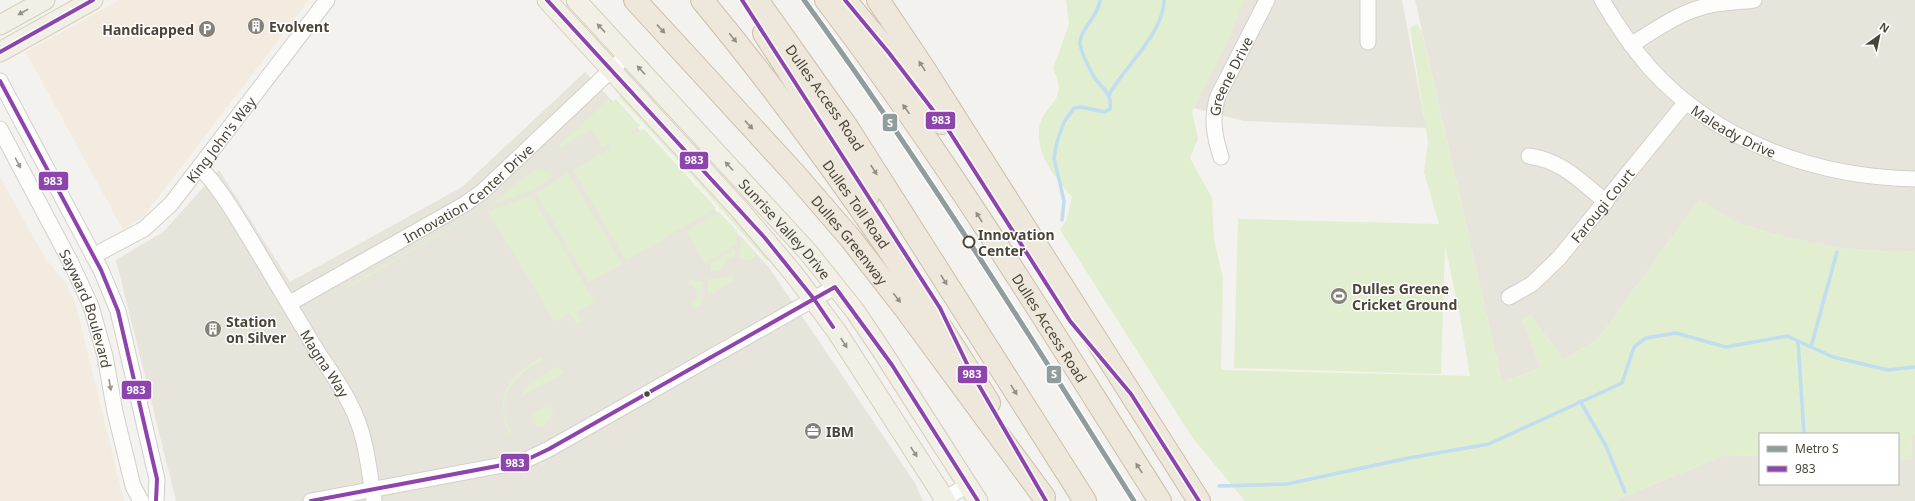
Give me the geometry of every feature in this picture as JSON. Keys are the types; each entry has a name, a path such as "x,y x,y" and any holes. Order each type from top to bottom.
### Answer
{"highway":[{"name":"Dulles Greenway","path":"635,0 794,174 851,239 904,307 1045,499"},
{"name":"Dulles Toll Road","path":"702,0 816,147 887,247 970,370 1045,499"},
{"path":"742,0 940,308 970,370"},
{"name":"Dulles Access Road","path":"757,0 847,127 1085,501"},
{"name":"Dulles Access Road","path":"826,0 894,91 954,179 1160,501"},
{"path":"845,0 933,110 968,160 1070,321 1131,394"},
{"path":"878,0 1199,501"}],"main road":[{"path":"0,25 45,0"},
{"path":"0,52 93,0"},
{"name":"Sunrise Valley Drive","path":"547,0 740,210 814,300 944,500"},
{"name":"Sunrise Valley Drive","path":"576,0 808,252 855,311 978,501"}],"street":[{"name":"King John's Way","path":"94,256 149,225 171,204 327,0"},
{"name":"Greene Drive","path":"1220,157 1213,125 1216,102 1267,0"},
{"path":"1368,0 1368,42"},
{"name":"Maleady Drive","path":"1602,0 1631,45 1650,68 1686,102 1704,115 1742,138 1769,151 1826,169 1871,176 1915,179"},
{"path":"1631,45 1681,14 1691,10 1710,5 1754,0"},
{"name":"Innovation Center Drive","path":"290,303 454,210 482,192 627,55"},
{"name":"Sayward Boulevard","path":"0,81 94,256 118,311 157,478 156,501"},
{"name":"Farougi Court","path":"1509,298 1532,284 1546,271 1606,202 1686,102"},
{"name":"Sayward Boulevard","path":"0,129 81,282 91,306 103,349 114,412 133,486 141,501"},
{"path":"1529,156 1544,158 1557,163 1606,202"},
{"name":"Magna Way","path":"200,167 219,188 290,303 311,342 341,385 356,417 366,448 373,496"},
{"path":"311,501 373,496 524,461 549,449 835,287"},
{"path":"944,500 968,485"}],"shaded area":[{"path":"119,0 309,0 144,216 123,230 26,52"},
{"path":"1244,0 1402,0 1426,128 1244,121 1190,107"},
{"path":"1415,0 1915,0 1915,251 1895,252 1840,248 1788,238 1739,224 1699,200 1598,339 1563,360 1531,315 1522,320 1541,368 1502,382"},
{"path":"585,72 768,266 915,483 923,501 176,501 116,260 163,232 219,170 290,282 462,187"},
{"path":"0,177 45,258 67,285 75,301 124,501 0,501"},
{"path":"1915,434 1915,501 1613,501 1725,455 1759,456 1759,485 1899,485 1899,460 1911,460 1912,435"}],"green space":[{"path":"1066,0 1245,0 1223,52 1192,111 1198,139 1190,158 1212,198 1214,240 1223,278 1221,370 1470,376 1460,316 1445,245 1441,374 1234,368 1238,219 1439,224 1424,172 1428,142 1410,28 1417,24 1422,32 1502,382 1541,368 1522,320 1531,315 1563,360 1598,339 1699,200 1739,224 1788,238 1840,248 1895,252 1915,251 1915,434 1912,435 1911,460 1899,460 1899,433 1759,433 1759,456 1725,455 1613,501 1245,501 1192,437 1060,230 1067,219 1072,197 1054,175 1044,158 1039,140 1039,130 1041,121 1054,102 1059,89 1058,80 1053,69 1069,24"},
{"path":"621,94 770,259 767,261 694,178 619,97"},
{"path":"609,99 612,103 616,99 640,126 631,132 632,135 644,129 716,208 626,261 573,170 611,148 609,144 602,148 592,129 561,147 559,145"},
{"path":"539,167 553,177 531,190 491,205 527,175"},
{"path":"568,173 622,264 589,283 536,193"},
{"path":"531,195 595,302 577,313 581,321 576,323 570,313 555,322 488,212"},
{"path":"719,212 737,231 736,245 705,263 686,232"},
{"path":"459,222 460,223 347,289 346,287"},
{"path":"741,236 757,256 748,261 739,257"},
{"path":"735,249 735,257 727,259 722,270 710,272 711,263"},
{"path":"733,276 733,281 708,296 708,279"},
{"path":"689,280 703,281 701,305 694,309 691,303 697,299 698,290 689,284"},
{"path":"541,357 542,360 528,369 515,381 506,396 505,414 511,435 509,436 503,409 503,399 506,389 519,373"},
{"path":"558,366 563,372 562,374 521,397 523,391 531,382"},
{"path":"553,407 554,411 544,427 539,428 532,420 533,414 540,409"}],"waterway":[{"path":"1062,220 1064,201 1054,158 1057,142 1064,122 1074,108 1081,107 1105,112 1110,109 1110,99 1108,94 1093,75 1087,64 1080,44 1083,33 1096,12 1100,0"},
{"path":"1109,95 1158,25 1164,0"},
{"path":"1811,347 1837,252"},
{"path":"1219,486 1287,484 1409,458 1489,444 1622,383 1634,347 1646,338 1676,333 1726,347 1787,336 1833,357 1888,370 1915,367"},
{"path":"1798,341 1804,433"},
{"path":"1580,401 1606,446 1625,492"}],"metro line":[{"name":"S","path":"804,0 848,61 932,185 1014,311 1134,501"}],"transit line":[{"name":"983","path":"0,52 93,0"},
{"name":"983","path":"547,0 765,238 814,299 833,327"},
{"name":"983","path":"742,0 940,308 970,370 1046,501"},
{"name":"983","path":"845,0 889,53 949,131 1070,321 1131,394 1199,501"},
{"name":"983","path":"0,81 101,270 118,311 157,479 156,501"},
{"name":"983","path":"311,501 524,461 549,449 835,287 892,365 978,501"}],"place":[{"name":"Evolvent","path":"256,26"},
{"name":"Handicapped","path":"207,29"},
{"name":"Innovation Center","path":"969,242"},
{"name":"Dulles Greene Cricket Ground","path":"1339,296"},
{"name":"Station on Silver","path":"213,329"},
{"name":"IBM","path":"813,431"}]}
